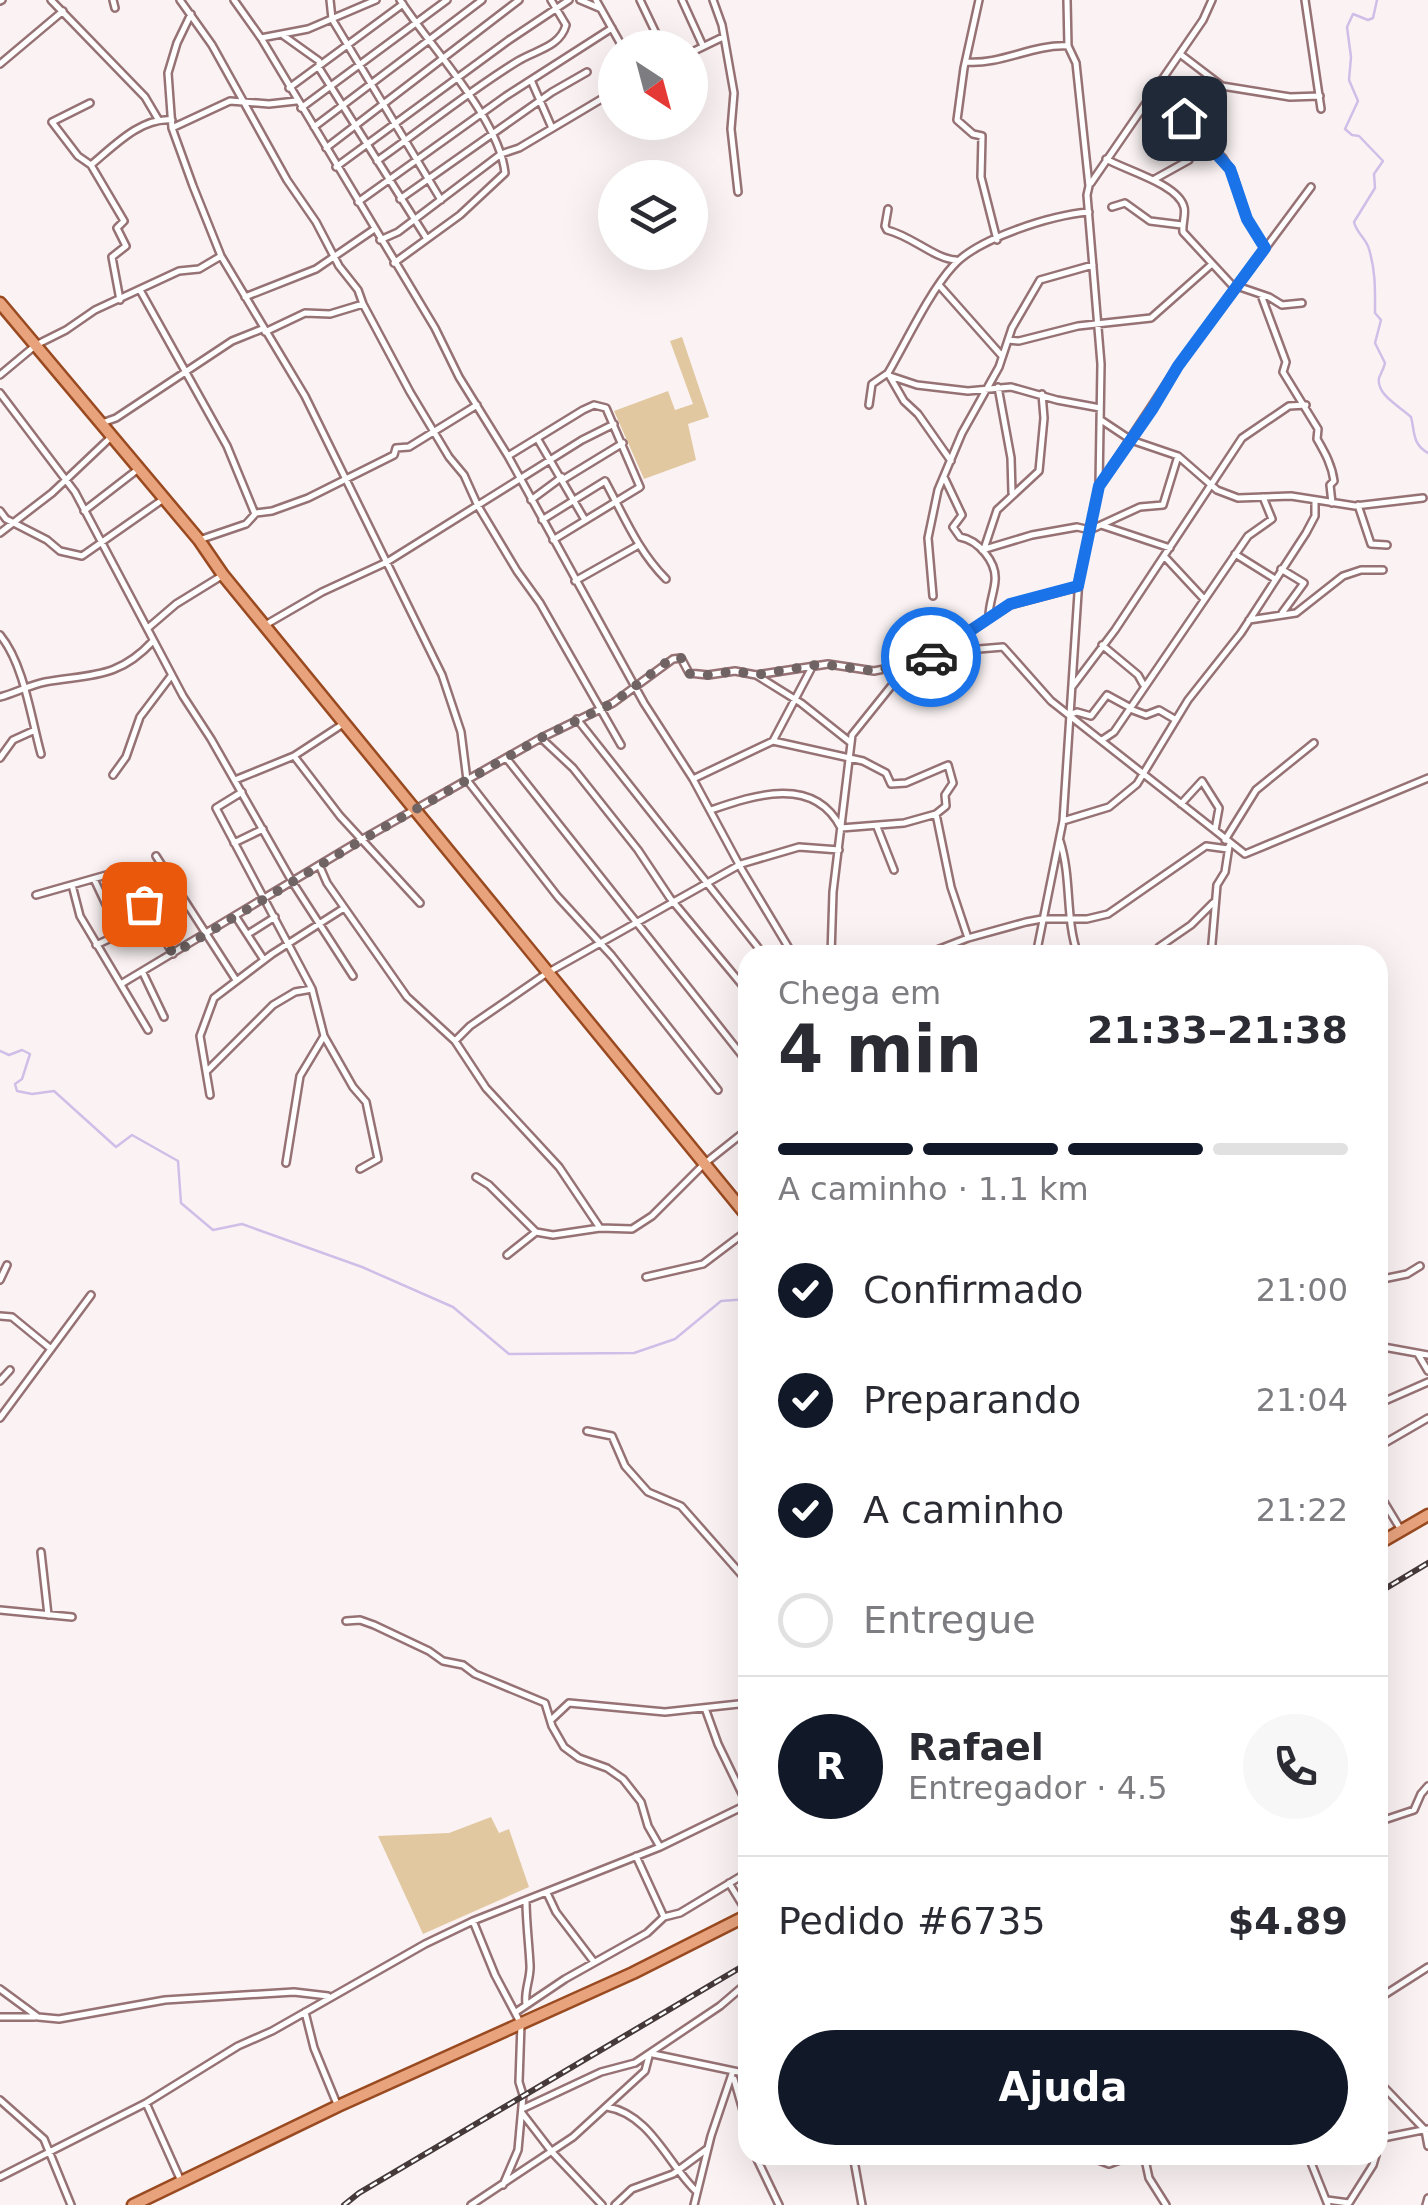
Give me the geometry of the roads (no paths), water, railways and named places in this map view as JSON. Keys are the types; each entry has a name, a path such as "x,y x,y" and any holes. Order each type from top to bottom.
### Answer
{"main road":[{"path":"0,305 199,540 223,576 546,974 738,1204"},
{"path":"1388,1538 1428,1514"},
{"path":"133,2205 338,2106 633,1973 738,1919"}],"street":[{"path":"180,0 212,45 286,180 358,290 434,432 464,475 478,506 622,745"},
{"path":"234,0 435,328 459,378 508,456 574,581 787,945"},
{"path":"330,0 332,18 441,200"},
{"path":"260,38 284,36 376,0"},
{"path":"55,1 104,58 145,96 158,119 172,124 222,102 298,105 332,86 446,0"},
{"path":"313,128 482,0"},
{"path":"326,148 519,0"},
{"path":"377,161 468,95 564,33 566,24 551,0"},
{"path":"336,167 569,0"},
{"path":"580,0 601,10"},
{"path":"358,202 531,78 612,28 596,0"},
{"path":"640,0 655,30"},
{"path":"682,0 696,30"},
{"path":"713,0 734,93 731,129 738,192"},
{"path":"979,0 957,120 972,134 982,136 982,177 996,240"},
{"path":"1038,945 1063,822 1070,690 1080,607 1078,586 1099,486 1098,324 1089,186 1076,63 1068,46 1067,0"},
{"path":"1305,0 1321,110"},
{"path":"289,88 402,2 481,114 501,154 504,173 394,264"},
{"path":"1089,186 1203,20 1207,2"},
{"path":"0,64 64,10"},
{"path":"191,14 168,73 172,124 221,256 305,396 454,705 467,780 718,1090"},
{"path":"284,36 313,55 427,240"},
{"path":"708,44 724,38"},
{"path":"966,62 988,63 1043,46 1068,46"},
{"path":"1180,54 1222,86 1290,97 1320,96"},
{"path":"400,199 540,100 587,72"},
{"path":"531,78 552,128"},
{"path":"1154,90 1230,169 1247,219 1265,248"},
{"path":"380,240 501,154 519,148 598,101"},
{"path":"90,103 52,122 78,156 92,164 124,220 118,228 126,246 112,257 120,300"},
{"path":"92,164 132,132 158,119"},
{"path":"1153,180 1189,160 1190,154 1206,140"},
{"path":"1106,159 1153,180 1183,204 1183,232 1236,288 1282,306 1302,303"},
{"path":"1099,486 1178,366 1310,186"},
{"path":"1112,207 1126,203 1150,221 1182,225"},
{"path":"888,209 886,228 914,239 945,259 959,260"},
{"path":"869,405 873,384 889,374 939,286 959,260 996,240 1062,215 1089,212"},
{"path":"245,297 316,269 373,230"},
{"path":"0,374 36,345 95,310 179,271 199,269 221,256"},
{"path":"1007,340 1154,316 1212,264"},
{"path":"933,596 928,531 943,475 999,367 1007,340 1035,285 1049,276 1093,265"},
{"path":"939,286 1002,356"},
{"path":"140,290 227,446 255,514"},
{"path":"1261,296 1286,362 1283,372 1306,406 1328,457 1334,482 1330,485 1332,503"},
{"path":"102,423 116,418 232,341 306,314 330,314 363,304"},
{"path":"889,374 919,386 984,390 1011,386 1100,408"},
{"path":"889,374 904,401 918,414 950,461"},
{"path":"998,388 1011,458 1012,494"},
{"path":"0,393 66,479 171,676 352,976"},
{"path":"983,550 996,512 1039,471 1042,394"},
{"path":"199,540 246,524 255,514 301,501 394,455 396,448 409,447 477,405"},
{"path":"508,456 594,405 606,408 640,487 553,540"},
{"path":"1070,690 1246,434 1289,406 1306,406"},
{"path":"1099,418 1130,440 1178,456 1212,486 1238,498 1358,505 1423,498"},
{"path":"264,625 387,562 614,424"},
{"path":"0,534 112,436"},
{"path":"537,438 585,520"},
{"path":"531,500 623,443"},
{"path":"983,550 1032,535 1077,527 1090,530 1140,508 1163,505 1178,456"},
{"path":"84,511 137,470"},
{"path":"943,475 962,515 953,527 960,537 974,541 983,550 995,575 989,616"},
{"path":"542,520 605,481 637,546 666,579"},
{"path":"1102,740 1111,736 1248,536 1272,519 1264,497"},
{"path":"0,511 60,551 82,556 162,500"},
{"path":"1063,822 1114,804 1137,784 1188,700 1248,620 1315,516 1315,500"},
{"path":"1358,505 1371,544 1387,545"},
{"path":"1077,527 1092,516"},
{"path":"1101,525 1170,548"},
{"path":"574,581 637,546"},
{"path":"1235,554 1275,578"},
{"path":"1164,556 1204,598"},
{"path":"1281,569 1304,583 1282,613"},
{"path":"1248,620 1298,612 1351,572 1383,570"},
{"path":"148,628 176,604 223,576"},
{"path":"122,984 362,840 541,738 613,703 677,658 684,661 690,674 735,671 756,675 828,664 874,671 930,657 1010,604 1078,586"},
{"path":"0,636 11,650 41,754"},
{"path":"0,698 40,683 106,674 133,660 153,642"},
{"path":"1102,645 1138,675 1144,685"},
{"path":"945,647 1003,647 1031,682 1239,852 1255,852 1428,778"},
{"path":"832,945 850,742 908,664"},
{"path":"693,779 773,741 812,666"},
{"path":"756,675 850,742"},
{"path":"112,775 126,757 140,717 171,676"},
{"path":"1069,715 1078,712 1091,716 1107,694 1146,715 1159,710 1178,720"},
{"path":"576,719 756,945"},
{"path":"235,780 294,756 344,724"},
{"path":"0,758 14,740 36,730"},
{"path":"541,738 572,768 738,980"},
{"path":"773,741 871,764 883,771 891,784 948,765 953,783 946,795 946,806 936,814 904,823 841,828"},
{"path":"1212,945 1215,900 1228,844 1256,790 1314,743"},
{"path":"294,756 362,840 420,903"},
{"path":"506,758 738,1049"},
{"path":"1181,804 1202,781 1219,808 1214,830"},
{"path":"242,792 216,808 312,989 324,1036 366,1102 378,1159 360,1169"},
{"path":"710,810 768,794 794,792 824,807 841,828"},
{"path":"936,814 951,887 968,938"},
{"path":"876,826 894,870"},
{"path":"234,843 263,829"},
{"path":"1059,835 1067,862 1076,945"},
{"path":"950,945 1042,919 1087,919 1108,914 1206,846 1228,844"},
{"path":"455,1041 470,1026 546,974 741,864 799,848 839,850"},
{"path":"156,856 236,980"},
{"path":"320,866 344,908 407,997 455,1041 486,1088 566,1177 600,1228"},
{"path":"36,895 124,870 173,954"},
{"path":"94,879 120,934"},
{"path":"72,886 74,900 96,946 148,1030"},
{"path":"1163,945 1191,925 1215,900"},
{"path":"210,1095 200,1036 214,998 344,908"},
{"path":"246,934 274,916"},
{"path":"236,917 264,960"},
{"path":"96,946 150,920"},
{"path":"143,973 164,1017"},
{"path":"206,1071 273,1004 295,992 312,989"},
{"path":"286,1164 300,1076 324,1036"},
{"path":"476,1177 536,1232 620,1230 640,1225 738,1137"},
{"path":"508,1255 536,1232"},
{"path":"646,1278 703,1264 738,1238"},
{"path":"0,1280 7,1265"},
{"path":"1388,1278 1420,1266"},
{"path":"0,1418 91,1295"},
{"path":"0,1316 12,1317 51,1349"},
{"path":"1388,1348 1428,1355"},
{"path":"1418,1354 1428,1371"},
{"path":"0,1381 10,1370"},
{"path":"1388,1400 1428,1382"},
{"path":"1388,1441 1428,1418"},
{"path":"587,1431 612,1436 625,1466 648,1492 682,1506 738,1570"},
{"path":"1388,1509 1401,1530"},
{"path":"42,1552 48,1615"},
{"path":"0,1610 72,1617"},
{"path":"346,1621 374,1625 443,1661 460,1664 545,1703 557,1738 571,1753 607,1768 641,1802 648,1826 660,1846"},
{"path":"552,1719 570,1703 664,1712 738,1704"},
{"path":"705,1708 738,1785"},
{"path":"1388,1819 1414,1810 1428,1786"},
{"path":"0,2177 146,2103 238,2046 474,1921 660,1846 738,1808"},
{"path":"636,1856 664,1917"},
{"path":"515,2012 647,1932 664,1917 680,1913 738,1878"},
{"path":"729,1883 738,1898"},
{"path":"547,1892 556,1912 594,1962"},
{"path":"526,1900 530,1970 525,1984 526,2004"},
{"path":"474,1921 495,1976 520,2024 518,2082 523,2096 516,2160 503,2185"},
{"path":"1388,1993 1428,1966"},
{"path":"0,1989 38,2017"},
{"path":"521,2110 650,2053 738,1991"},
{"path":"0,2017 80,2017 165,2000 222,1995 294,1992 331,1996"},
{"path":"305,2012 314,2048 338,2106"},
{"path":"650,2053 738,2072"},
{"path":"471,2205 552,2152 607,2107 645,2071 650,2053"},
{"path":"734,2071 738,2097"},
{"path":"694,2205 707,2149 734,2071"},
{"path":"1388,2091 1426,2130 1427,2147"},
{"path":"0,2100 37,2130 71,2205"},
{"path":"146,2103 182,2181"},
{"path":"607,2107 621,2110 642,2124 697,2192"},
{"path":"521,2110 552,2152 602,2205"},
{"path":"1388,2137 1426,2130"},
{"path":"615,2205 632,2189 678,2170 707,2149"},
{"path":"760,2165 778,2205"},
{"path":"855,2165 862,2205"},
{"path":"1147,2165 1166,2205"},
{"path":"1312,2165 1327,2203 1349,2203 1373,2165"},
{"path":"1426,2205 1428,2198"}],"waterway":[{"path":"1377,0 1373,18 1353,14 1347,27 1349,80 1358,101 1345,129 1359,136 1383,161 1374,174 1375,188 1354,222 1368,245 1373,266 1375,313 1381,320 1375,343 1385,363 1379,384 1385,395 1411,417 1417,442 1428,453"},
{"path":"0,1051 9,1055 22,1050 30,1054 22,1079 15,1084 17,1091 54,1091 116,1147 132,1135 178,1161 181,1203 213,1230 242,1224 362,1267 453,1307 509,1354 634,1353 675,1339 721,1301 738,1300"}],"railway":[{"path":"1388,1587 1428,1563"},
{"path":"344,2205 738,1969"}]}
